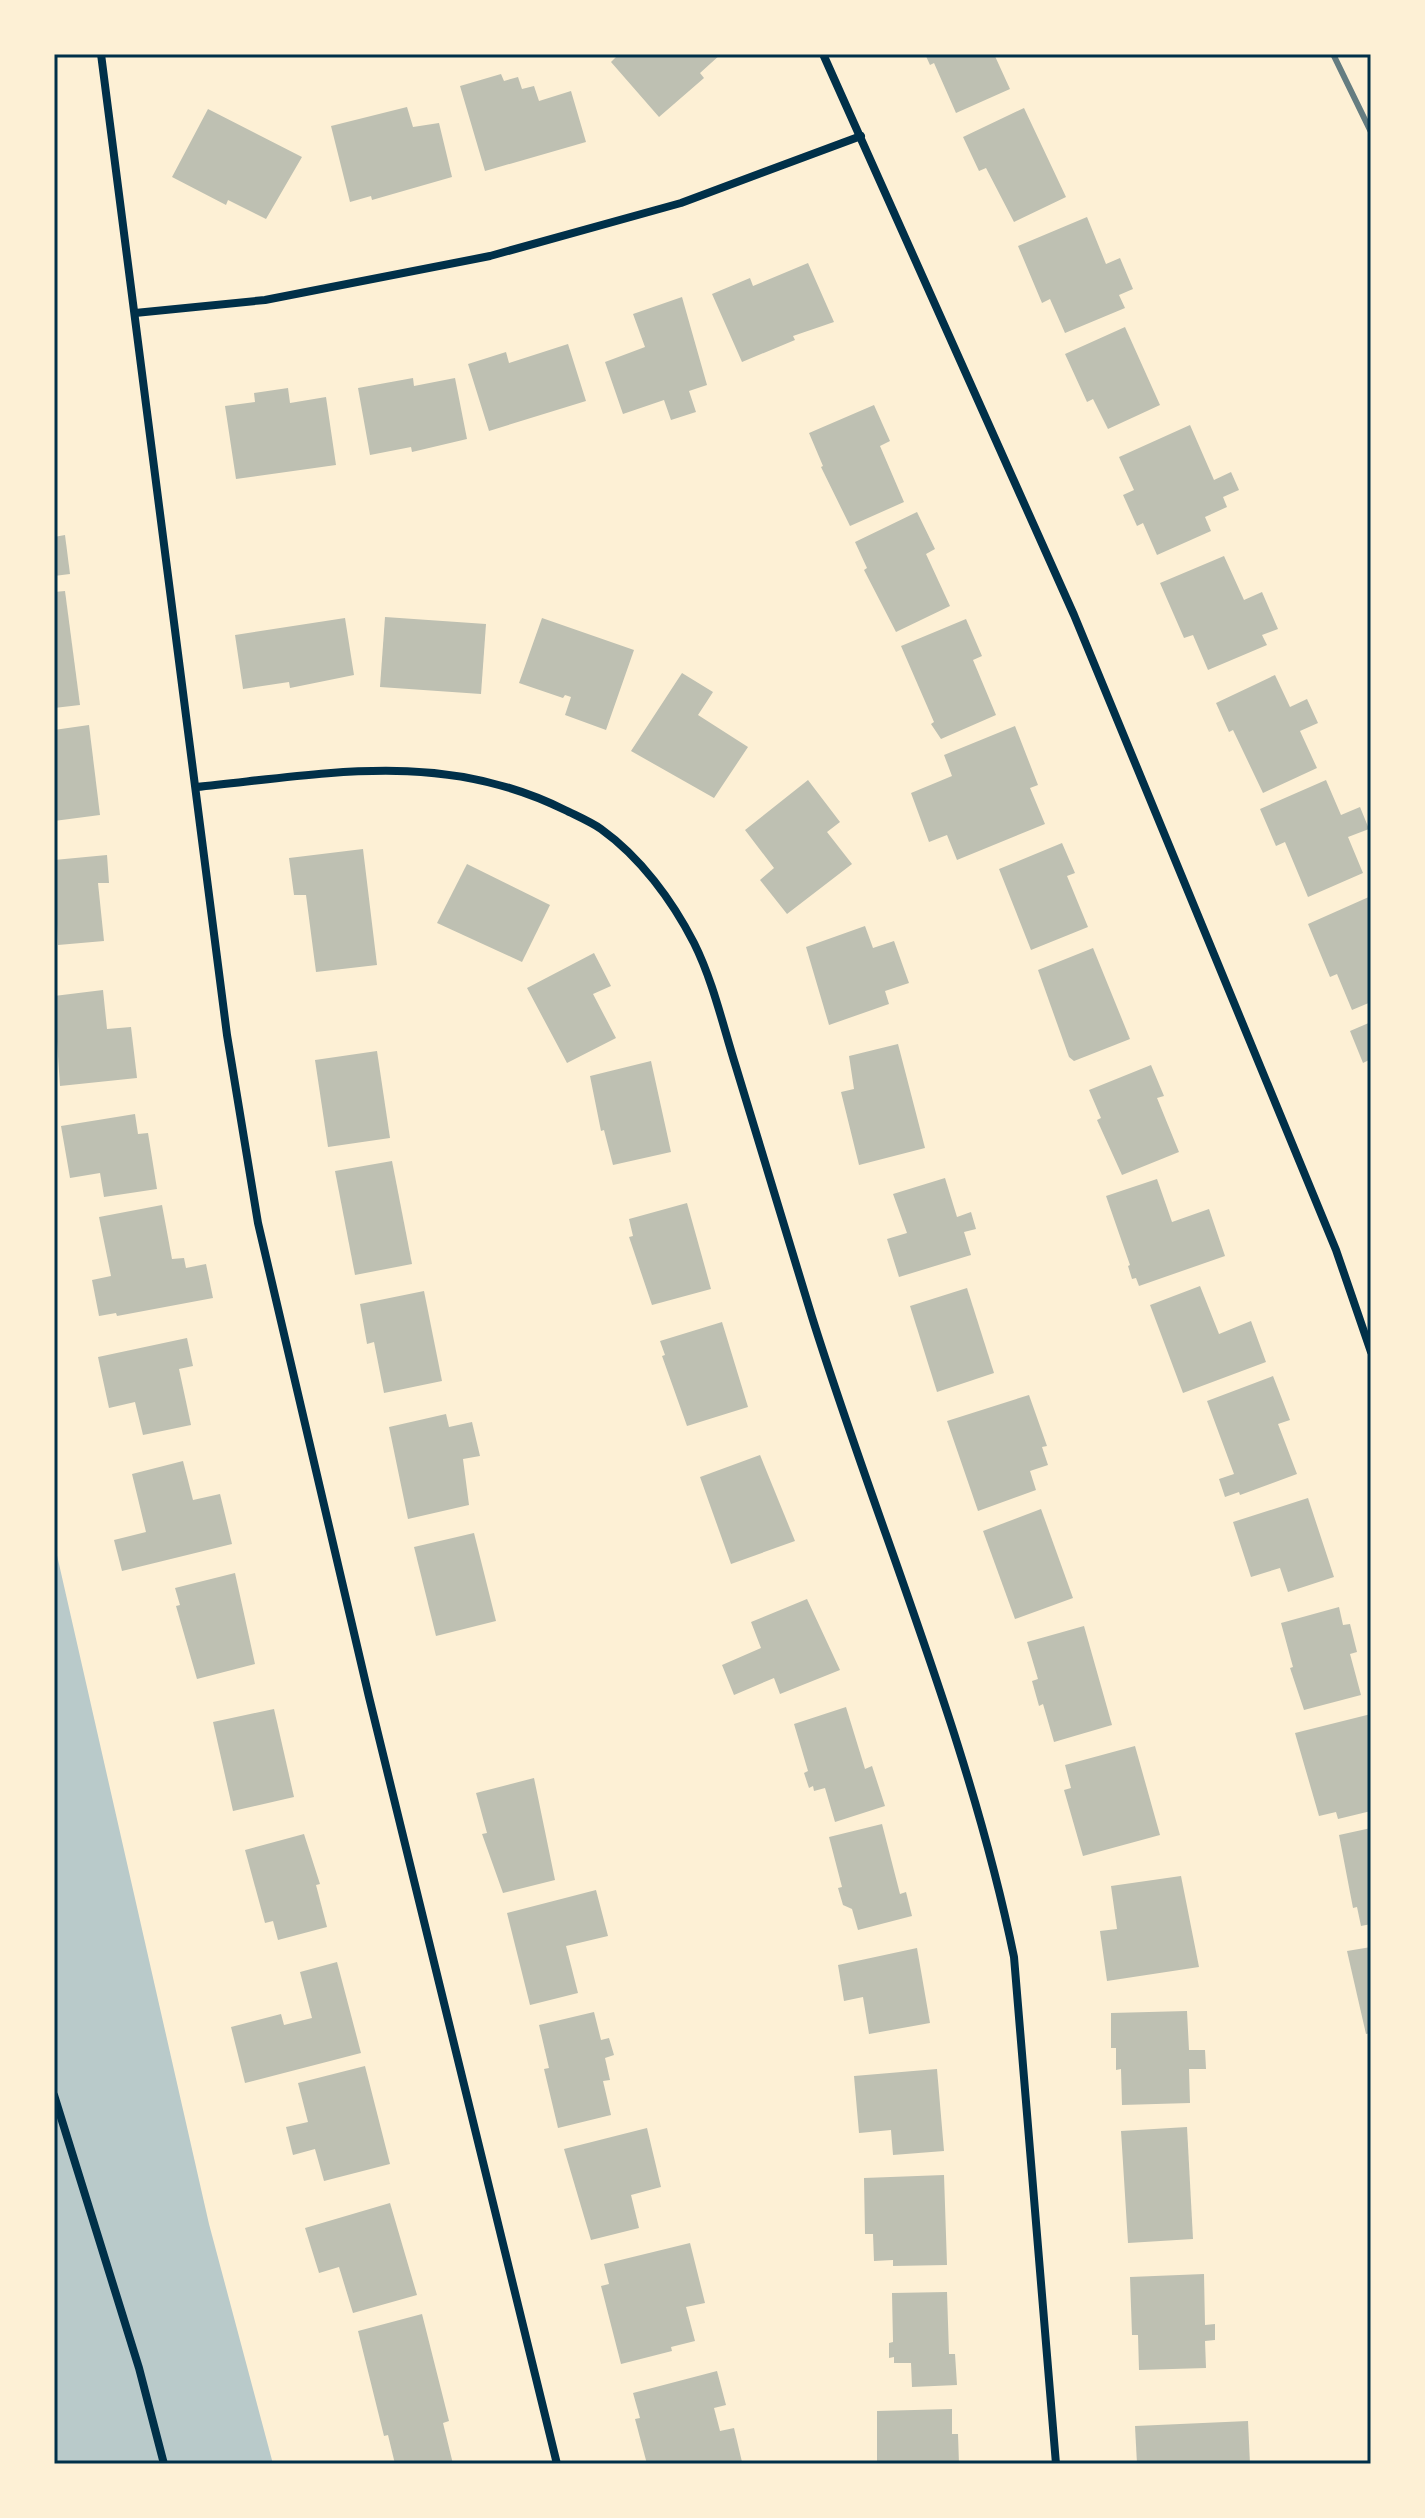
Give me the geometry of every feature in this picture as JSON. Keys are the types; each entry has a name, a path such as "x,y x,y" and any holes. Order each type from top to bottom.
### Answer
{"street":[{"path":"101,54 227,1035 258,1223 369,1697 557,2464"},
{"path":"823,54 1136,762 1336,1250 1371,1352"},
{"path":"135,313 265,300 490,256 681,203 861,136"},
{"path":"196,787 352,771 424,770 483,779 543,799 600,828 638,862 668,899 695,944 812,1319 949,1718 999,1883 1014,1957 1056,2464"},
{"path":"54,2095 139,2368 164,2464"}],"shaded area":[{"path":"54,1542 209,2224 273,2464 54,2464"}],"building":[{"path":"619,54 721,54 700,73 704,78 659,117 611,62"},
{"path":"925,54 994,54 1010,89 956,113 934,63 930,65"},
{"path":"501,74 504,81 518,77 522,89 534,86 539,101 571,91 586,142 485,171 460,86"},
{"path":"407,107 413,127 439,123 452,177 372,200 371,196 350,202 331,126"},
{"path":"1024,108 1066,197 1014,222 986,168 979,171 963,137"},
{"path":"208,109 302,157 266,219 228,200 226,205 172,177"},
{"path":"1087,217 1106,264 1120,258 1133,289 1119,295 1125,308 1065,333 1050,299 1042,303 1018,246"},
{"path":"808,263 834,322 793,336 795,340 742,362 712,294 750,278 753,286"},
{"path":"682,297 707,385 689,391 696,412 671,420 664,400 623,414 605,362 645,347 633,314"},
{"path":"1125,327 1160,405 1108,429 1093,399 1087,402 1065,354"},
{"path":"568,344 586,401 489,431 468,364 506,352 509,363"},
{"path":"413,378 414,386 455,378 467,439 412,452 411,447 370,455 358,388"},
{"path":"288,388 290,403 326,397 336,465 236,479 225,406 255,402 254,393"},
{"path":"874,405 890,441 880,446 904,502 850,526 821,467 809,433"},
{"path":"1190,425 1214,480 1231,472 1239,490 1223,497 1227,507 1205,517 1211,531 1157,555 1143,523 1137,526 1123,495 1134,490 1119,457"},
{"path":"917,512 935,549 926,554 950,606 896,632 864,570 867,568 855,542"},
{"path":"65,535 70,574 54,576 54,537"},
{"path":"1224,556 1244,600 1262,592 1278,629 1262,635 1267,645 1208,670 1193,635 1184,638 1160,583"},
{"path":"65,591 80,705 54,708 54,592"},
{"path":"385,617 486,624 481,694 380,687"},
{"path":"345,618 354,675 290,688 289,682 243,689 235,635"},
{"path":"542,618 634,650 606,730 565,715 571,697 565,695 563,698 519,683"},
{"path":"966,619 982,656 973,660 996,715 941,739 931,724 934,722 901,646"},
{"path":"682,673 713,692 698,715 748,747 714,798 631,751"},
{"path":"1275,675 1290,707 1307,699 1318,723 1300,731 1317,768 1263,793 1233,730 1229,732 1216,703"},
{"path":"89,725 100,815 54,821 54,730"},
{"path":"1015,726 1038,785 1030,788 1045,824 957,860 947,835 929,842 911,793 952,776 944,755"},
{"path":"808,780 840,822 827,832 852,864 787,914 760,880 774,868 745,830"},
{"path":"1326,780 1341,815 1360,807 1369,829 1348,837 1363,873 1308,897 1285,842 1276,846 1260,809"},
{"path":"1062,843 1075,873 1067,876 1088,927 1031,950 999,869"},
{"path":"363,849 377,965 316,972 306,895 294,895 289,858"},
{"path":"107,855 109,883 98,883 104,941 58,945 54,860"},
{"path":"467,864 550,905 522,962 437,923"},
{"path":"1371,896 1371,1002 1352,1010 1337,974 1330,977 1308,924"},
{"path":"865,926 873,948 894,941 909,983 885,991 889,1004 829,1025 806,947"},
{"path":"1093,948 1130,1039 1074,1061 1069,1057 1038,970"},
{"path":"594,953 611,986 593,994 616,1038 567,1063 527,988"},
{"path":"103,990 107,1029 131,1027 137,1078 60,1086 54,996"},
{"path":"1371,1022 1371,1059 1363,1063 1350,1031"},
{"path":"898,1044 925,1148 859,1165 841,1092 854,1089 849,1056"},
{"path":"377,1051 390,1138 328,1147 315,1060"},
{"path":"651,1061 671,1152 613,1165 604,1130 601,1131 590,1076"},
{"path":"1151,1065 1164,1096 1157,1098 1179,1152 1122,1175 1097,1120 1101,1118 1089,1090"},
{"path":"135,1114 138,1134 148,1133 157,1189 104,1197 100,1173 70,1178 61,1126"},
{"path":"392,1161 412,1264 355,1275 335,1171"},
{"path":"945,1178 957,1217 971,1212 976,1229 964,1232 971,1255 899,1277 887,1239 907,1233 893,1194"},
{"path":"1157,1179 1172,1222 1209,1209 1225,1256 1139,1286 1136,1278 1132,1279 1106,1196"},
{"path":"687,1203 711,1289 652,1305 629,1237 633,1236 629,1219"},
{"path":"162,1205 172,1259 184,1258 186,1268 206,1264 213,1298 117,1316 116,1313 99,1316 92,1280 111,1276 99,1217"},
{"path":"1200,1286 1219,1334 1251,1321 1266,1362 1183,1393 1150,1305"},
{"path":"967,1288 994,1373 937,1392 910,1306"},
{"path":"424,1291 442,1381 384,1393 374,1342 367,1344 360,1304"},
{"path":"722,1322 748,1407 687,1426 662,1356 665,1355 660,1341"},
{"path":"187,1338 193,1366 179,1369 191,1425 143,1435 135,1402 109,1408 98,1357"},
{"path":"1273,1376 1290,1420 1278,1424 1297,1474 1240,1495 1239,1492 1225,1497 1219,1479 1234,1474 1207,1401"},
{"path":"1029,1395 1047,1446 1042,1447 1048,1465 1030,1471 1036,1490 978,1511 947,1421"},
{"path":"446,1414 449,1427 472,1422 480,1456 463,1459 469,1505 408,1519 389,1427"},
{"path":"760,1455 795,1541 731,1564 700,1477"},
{"path":"183,1461 193,1500 220,1494 232,1544 122,1571 114,1540 146,1532 132,1474"},
{"path":"1308,1498 1334,1577 1288,1592 1280,1568 1251,1577 1233,1522"},
{"path":"1041,1509 1073,1598 1015,1619 983,1531"},
{"path":"474,1533 496,1621 436,1636 414,1547"},
{"path":"235,1573 255,1664 197,1679 176,1606 180,1605 175,1588"},
{"path":"807,1599 840,1670 780,1694 774,1678 734,1695 722,1665 761,1648 751,1622"},
{"path":"1339,1607 1343,1625 1350,1624 1357,1652 1350,1654 1361,1695 1304,1710 1290,1668 1293,1667 1281,1623"},
{"path":"1084,1626 1112,1725 1054,1742 1043,1704 1039,1706 1032,1681 1038,1679 1027,1642"},
{"path":"846,1707 865,1769 872,1766 885,1806 835,1822 825,1788 814,1791 813,1786 809,1788 804,1773 808,1771 794,1724"},
{"path":"274,1709 294,1797 233,1811 213,1722"},
{"path":"1371,1714 1371,1811 1338,1819 1336,1812 1319,1816 1295,1733"},
{"path":"1135,1746 1160,1835 1083,1856 1064,1790 1071,1788 1065,1765"},
{"path":"534,1778 555,1880 503,1893 482,1834 487,1833 476,1793"},
{"path":"882,1824 900,1894 906,1892 912,1916 858,1930 852,1909 843,1905 838,1888 842,1887 829,1837"},
{"path":"1371,1828 1371,1924 1361,1926 1357,1907 1353,1908 1339,1835"},
{"path":"304,1834 320,1884 316,1885 327,1927 278,1940 273,1921 265,1923 245,1850"},
{"path":"1181,1876 1199,1967 1107,1981 1100,1931 1117,1929 1111,1886"},
{"path":"596,1890 608,1936 566,1946 578,1993 530,2005 507,1913"},
{"path":"1371,1947 1371,2033 1366,2034 1347,1951"},
{"path":"917,1948 930,2023 869,2034 863,1997 844,2001 838,1965"},
{"path":"337,1962 361,2053 245,2083 231,2027 281,2014 284,2025 312,2018 300,1972"},
{"path":"1187,2011 1189,2050 1205,2050 1206,2069 1189,2069 1190,2103 1122,2105 1121,2069 1116,2070 1116,2048 1111,2048 1111,2013"},
{"path":"594,2012 601,2040 609,2038 614,2055 605,2058 610,2080 603,2081 611,2115 558,2128 544,2069 549,2068 539,2025"},
{"path":"365,2066 390,2164 324,2181 315,2149 293,2155 286,2127 308,2122 298,2083"},
{"path":"937,2069 944,2151 893,2155 891,2130 859,2133 854,2076"},
{"path":"1187,2127 1193,2239 1128,2243 1121,2131"},
{"path":"647,2128 661,2187 631,2195 639,2228 591,2240 564,2149"},
{"path":"944,2175 947,2265 893,2266 893,2260 874,2261 873,2234 865,2234 864,2178"},
{"path":"390,2203 417,2295 353,2313 339,2267 319,2273 305,2228"},
{"path":"690,2243 705,2303 686,2307 695,2341 671,2347 672,2351 621,2364 601,2286 609,2284 604,2264"},
{"path":"1204,2274 1205,2325 1215,2324 1215,2340 1205,2341 1206,2368 1139,2370 1138,2335 1132,2335 1130,2277"},
{"path":"947,2292 949,2354 955,2354 957,2385 912,2387 911,2363 894,2363 894,2357 889,2358 889,2343 893,2342 892,2293"},
{"path":"422,2314 449,2421 443,2423 453,2464 395,2464 388,2435 384,2436 358,2331"},
{"path":"717,2371 726,2405 714,2408 720,2431 734,2428 742,2462 647,2464 635,2419 640,2418 633,2393"},
{"path":"952,2409 952,2434 958,2434 959,2464 877,2464 877,2411"},
{"path":"1248,2421 1250,2464 1137,2464 1135,2426"}],"railway":[{"path":"1333,54 1371,132"}]}
